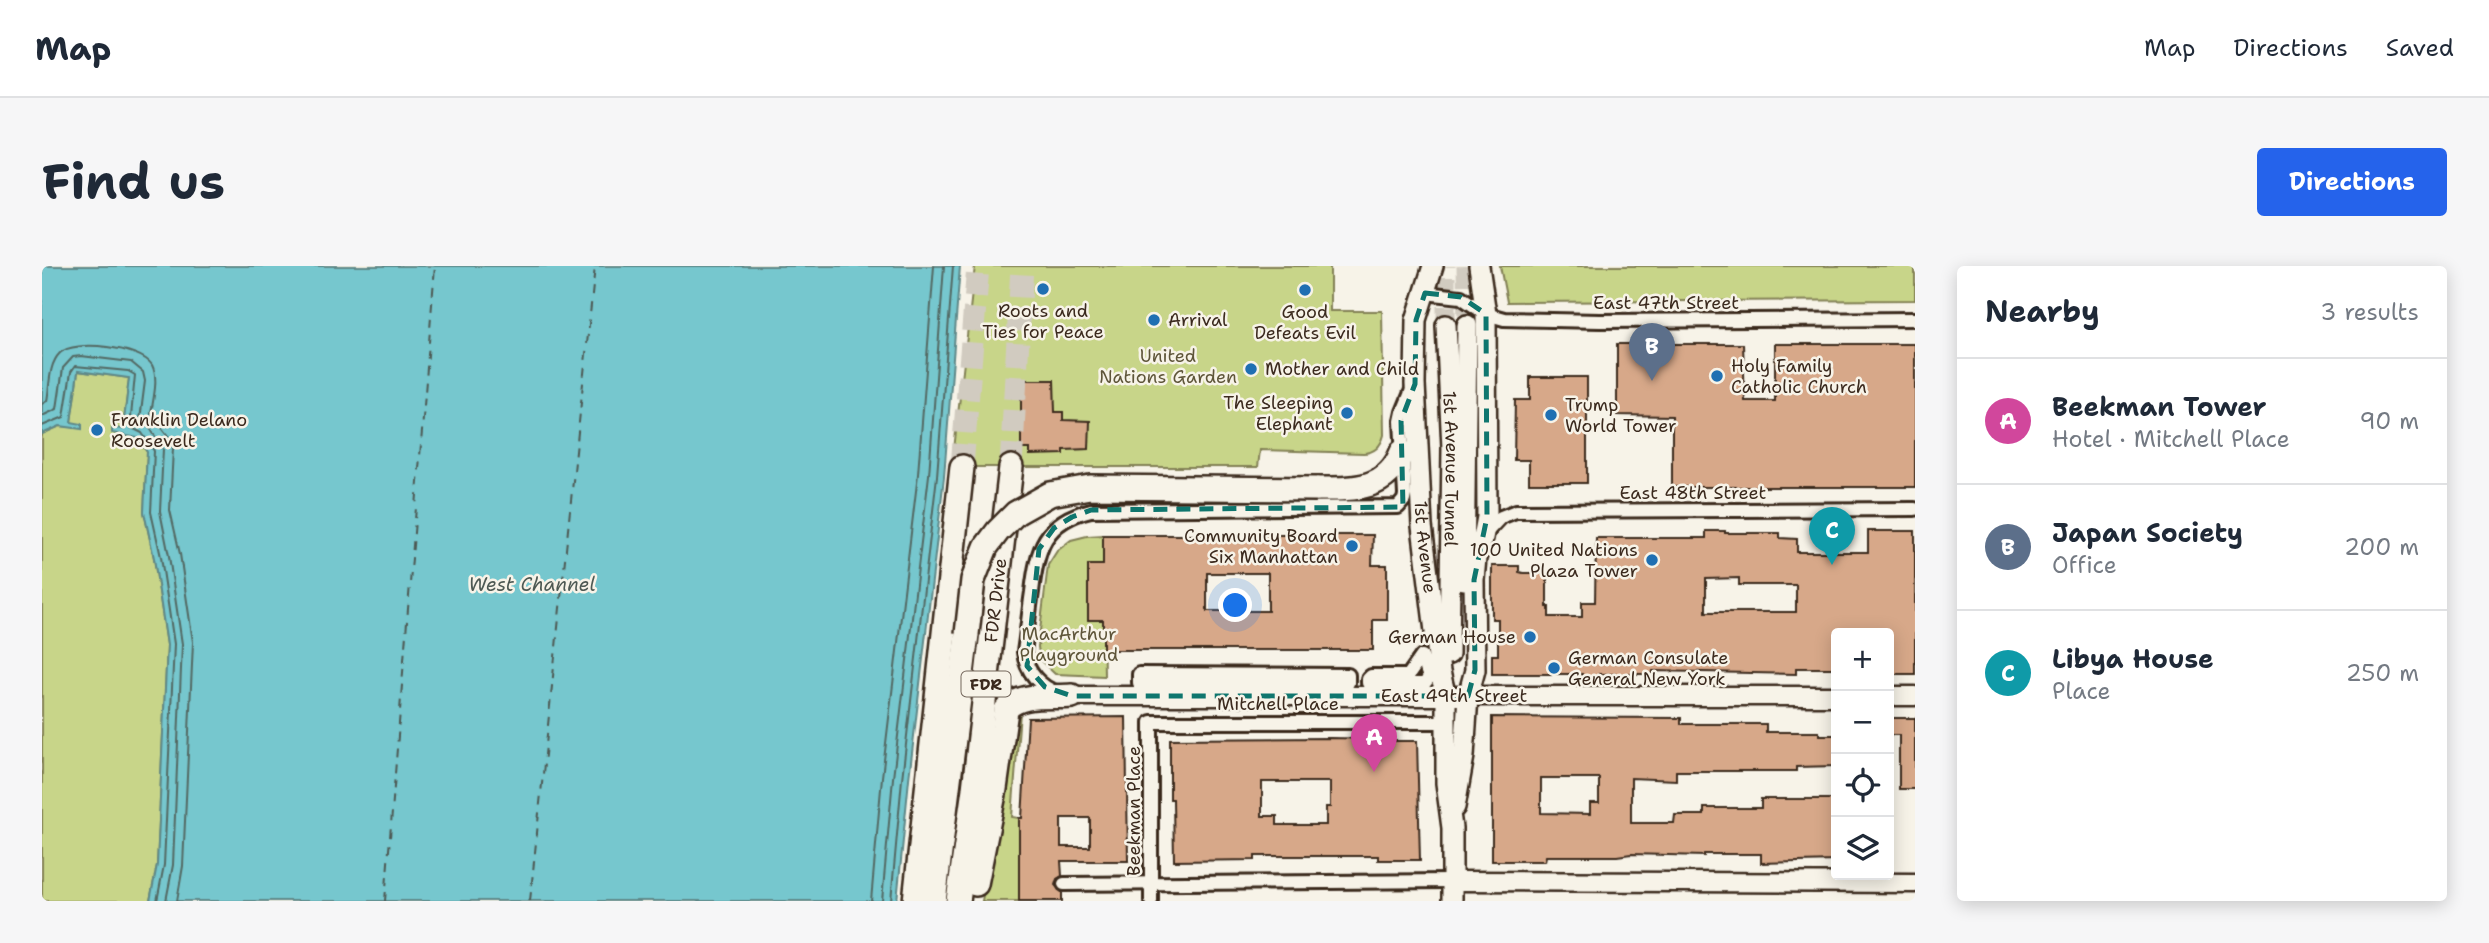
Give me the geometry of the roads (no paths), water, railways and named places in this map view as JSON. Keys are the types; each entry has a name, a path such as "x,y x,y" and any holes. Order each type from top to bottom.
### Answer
{"highway":[{"path":"934,901 973,580 986,547 1016,513 1050,494 1090,488 1352,488 1378,482 1393,471 1402,452"},
{"name":"FDR","path":"915,901 962,467"},
{"name":"FDR Drive","path":"958,901 974,789 1011,467"},
{"path":"971,901 995,789 1006,710 1011,703 1021,699 1072,696"}],"main road":[{"name":"1st Avenue","path":"1433,266 1416,320 1415,384 1422,526 1440,672 1446,696 1446,783 1452,828 1452,891"},
{"name":"1st Avenue","path":"1452,828 1464,756 1468,696 1475,670 1476,558 1487,517 1486,314 1479,266"},
{"name":"1st Avenue Tunnel","path":"1446,696 1450,666 1452,458 1447,325"},
{"name":"1st Avenue Tunnel","path":"1466,325 1464,550 1465,668 1468,696"},
{"name":"East 49th Street","path":"1072,696 1831,696"},
{"path":"1894,696 1915,696"},
{"path":"1452,891 1915,883"}],"street":[{"name":"East 47th Street","path":"1425,293 1461,297 1486,314 1504,319 1915,319"},
{"path":"1072,696 1053,692 1039,682 1030,671 1024,652 1034,571 1043,541 1063,522 1091,510 1394,508 1402,504 1405,495 1403,412 1415,384"},
{"name":"East 48th Street","path":"1483,538 1496,520 1516,511 1915,509"},
{"path":"1422,656 1429,678 1424,684 1367,684 1367,679 1371,676 1408,676 1422,656"},
{"path":"1139,674 1348,676 1348,683 1139,683 1139,674"},
{"name":"Mitchell Place","path":"1151,722 1446,722"},
{"name":"Beekman Place","path":"1151,722 1152,901"},
{"path":"1064,884 1152,883 1452,891"}],"water":[{"name":"West Channel","path":"42,266 960,266 944,477 897,901 150,901 157,865 167,645 144,512 147,452 137,438 112,433 112,428 123,429 129,378 78,371 71,422 82,424 82,429 60,426 42,434"}],"tunnel":[{"path":"962,467 978,266"},
{"path":"1011,467 1022,266"},
{"path":"1446,266 1446,325"},
{"path":"1466,266 1467,325"}],"place":[{"name":"Roots and Ties for Peace","path":"1043,289"},
{"name":"Good Defeats Evil","path":"1305,290"},
{"name":"Arrival","path":"1154,320"},
{"name":"Mother and Child","path":"1251,369"},
{"name":"Holy Family Catholic Church","path":"1717,376"},
{"name":"Japan Society","path":"1652,381"},
{"name":"The Sleeping Elephant","path":"1347,413"},
{"name":"Trump World Tower","path":"1551,415"},
{"name":"Franklin Delano Roosevelt","path":"97,430"},
{"name":"Community Board Six Manhattan","path":"1352,546"},
{"name":"100 United Nations Plaza Tower","path":"1652,560"},
{"name":"Libya House","path":"1832,565"},
{"name":"German House","path":"1530,637"},
{"name":"German Consulate General New York","path":"1554,668"},
{"name":"Beekman Tower","path":"1374,772"}],"park label":[{"name":"United Nations Garden","path":"1168,366"},
{"name":"MacArthur Playground","path":"1069,644"}]}
